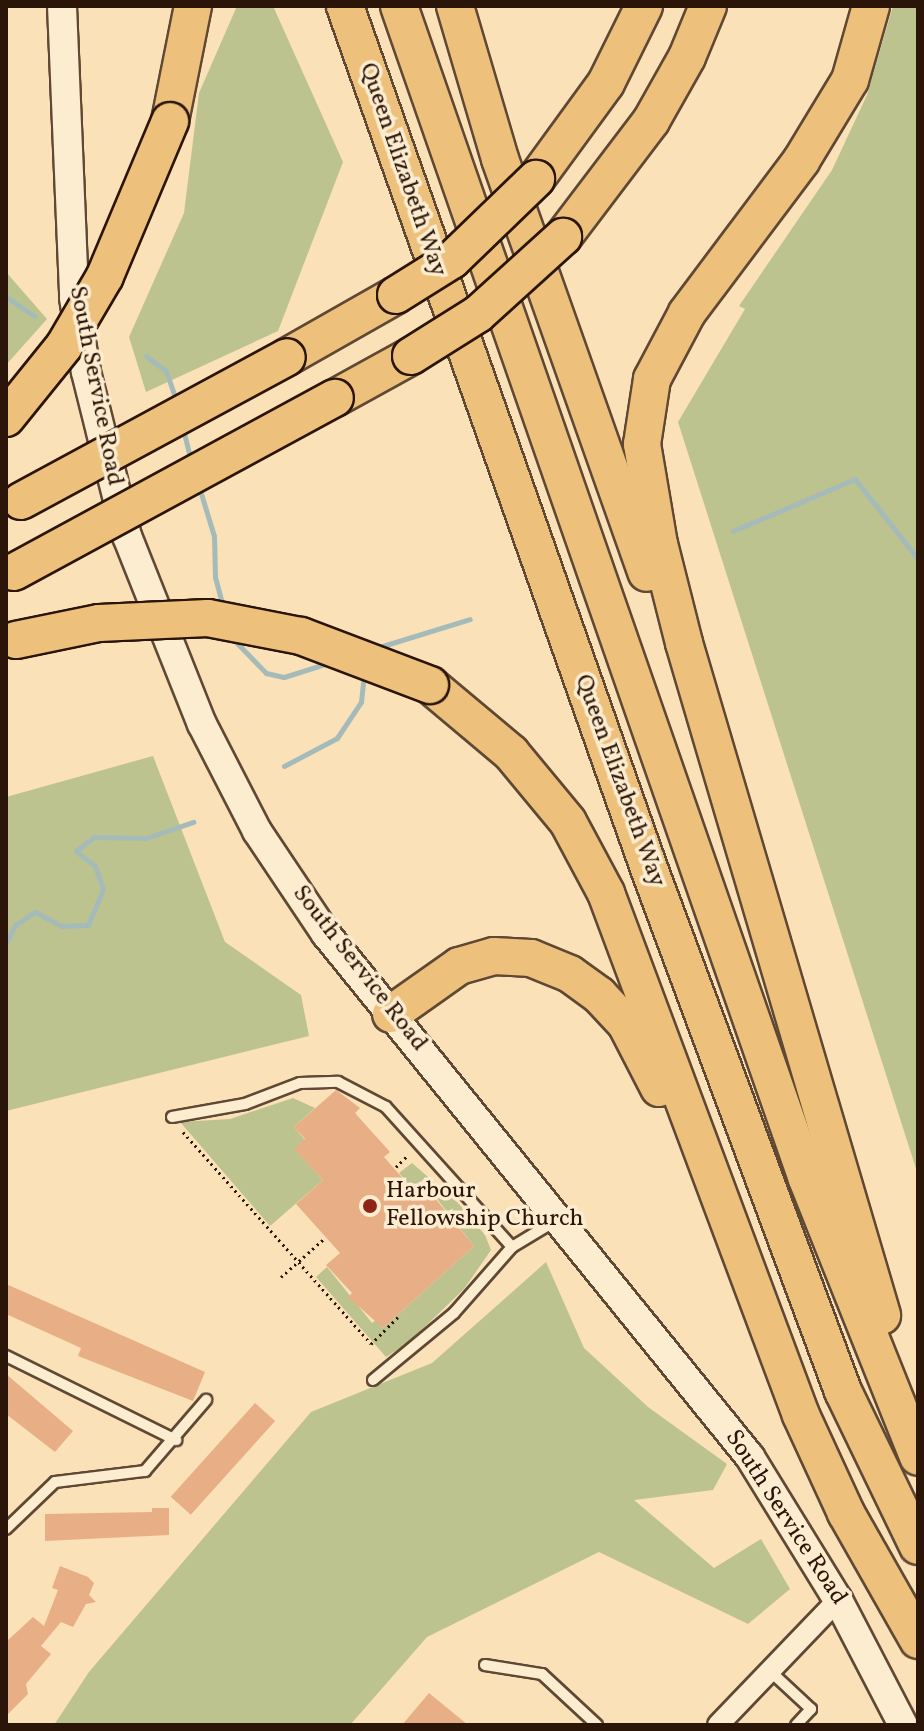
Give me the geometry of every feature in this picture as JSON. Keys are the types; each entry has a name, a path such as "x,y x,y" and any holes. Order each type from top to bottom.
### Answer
{"highway":[{"path":"6,418 64,346 105,276 170,121 193,6"},
{"name":"Queen Elizabeth Way","path":"345,6 650,871 837,1377 918,1546"},
{"name":"Queen Elizabeth Way","path":"399,6 807,1179 918,1457"},
{"path":"455,6 505,174 648,576 726,776"},
{"path":"14,505 287,357 452,260 536,179 606,83 644,6"},
{"path":"10,574 411,356 478,314 563,237 651,121 687,57 708,6"},
{"path":"871,6 850,80 801,161 687,313 652,379 642,444 659,544 836,1166 903,1380 918,1413"},
{"path":"11,642 99,623 208,618 301,636 430,685 511,753 568,822 606,893 758,1304"},
{"path":"391,1014 459,966 494,956 531,958 570,974 599,995 626,1024 658,1085 758,1304 846,1513 918,1640"}],"main road":[{"name":"South Service Road","path":"62,6 74,298 104,453 127,536 178,670 257,831 326,934 560,1218 750,1457 838,1600 903,1725"}],"street":[{"path":"718,1725 838,1600"}],"lane":[{"path":"172,1117 245,1104 300,1083 338,1082 386,1107 512,1247"},
{"path":"373,1380 454,1313 512,1247 560,1218"},
{"path":"6,1356 176,1440"},
{"path":"6,1529 55,1482 145,1471 176,1440 206,1400"},
{"path":"485,1665 542,1674 597,1725"},
{"path":"770,1671 811,1709 796,1725"}],"path":[{"path":"183,1132 371,1344 398,1317"},
{"path":"396,1167 420,1144"},
{"path":"281,1277 325,1238"}],"green space":[{"path":"237,6 273,6 343,162 278,331 146,392 129,337 184,213 199,93"},
{"path":"893,6 918,6 918,1175 678,422 745,309 739,306 832,170 867,95"},
{"path":"6,272 47,319 6,365"},
{"path":"153,756 225,942 301,995 309,1036 6,1111 6,797"},
{"path":"293,1098 315,1108 294,1127 305,1140 295,1149 323,1180 270,1226 180,1122 230,1119"},
{"path":"412,1163 458,1203 485,1235 491,1250 464,1289 408,1343 386,1357 316,1277 327,1267 372,1323 376,1320 383,1328 474,1246 422,1180 412,1188 399,1173"},
{"path":"546,1262 584,1348 648,1407 727,1464 713,1490 634,1500 714,1568 761,1539 790,1589 748,1624 599,1552 427,1637 350,1725 54,1725 89,1672 311,1412 432,1363"}],"building":[{"name":"Harbour Fellowship Church","path":"336,1090 360,1108 355,1113 390,1152 384,1157 412,1189 421,1181 474,1246 383,1328 348,1297 352,1293 326,1265 340,1253 296,1204 323,1180 294,1149 305,1139 294,1127"},
{"path":"6,1284 205,1372 193,1401 78,1356 81,1348 6,1314"},
{"path":"6,1374 73,1431 55,1452 6,1414"},
{"path":"255,1403 275,1421 191,1515 171,1497"},
{"path":"152,1508 169,1508 169,1535 45,1541 45,1514 152,1512"},
{"path":"60,1566 88,1577 94,1583 89,1595 96,1602 86,1604 73,1627 61,1622 41,1646 51,1654 26,1684 28,1694 6,1716 6,1642 33,1617 44,1626 58,1590 52,1588"},
{"path":"429,1693 468,1725 402,1725"}],"waterway":[{"path":"6,297 34,316"},
{"path":"146,356 166,371 176,400"},
{"path":"183,429 191,462"},
{"path":"733,531 855,479 918,559"},
{"path":"199,487 214,536 215,577 223,606"},
{"path":"376,648 470,619"},
{"path":"232,638 266,673 284,677 328,663"},
{"path":"284,766 337,738 361,702 364,674"},
{"path":"6,943 15,925 35,912 61,926 88,925 103,889 95,866 76,851 94,837 146,838 193,822"}],"place":[{"name":"Harbour Fellowship Church","path":"370,1206"}]}
